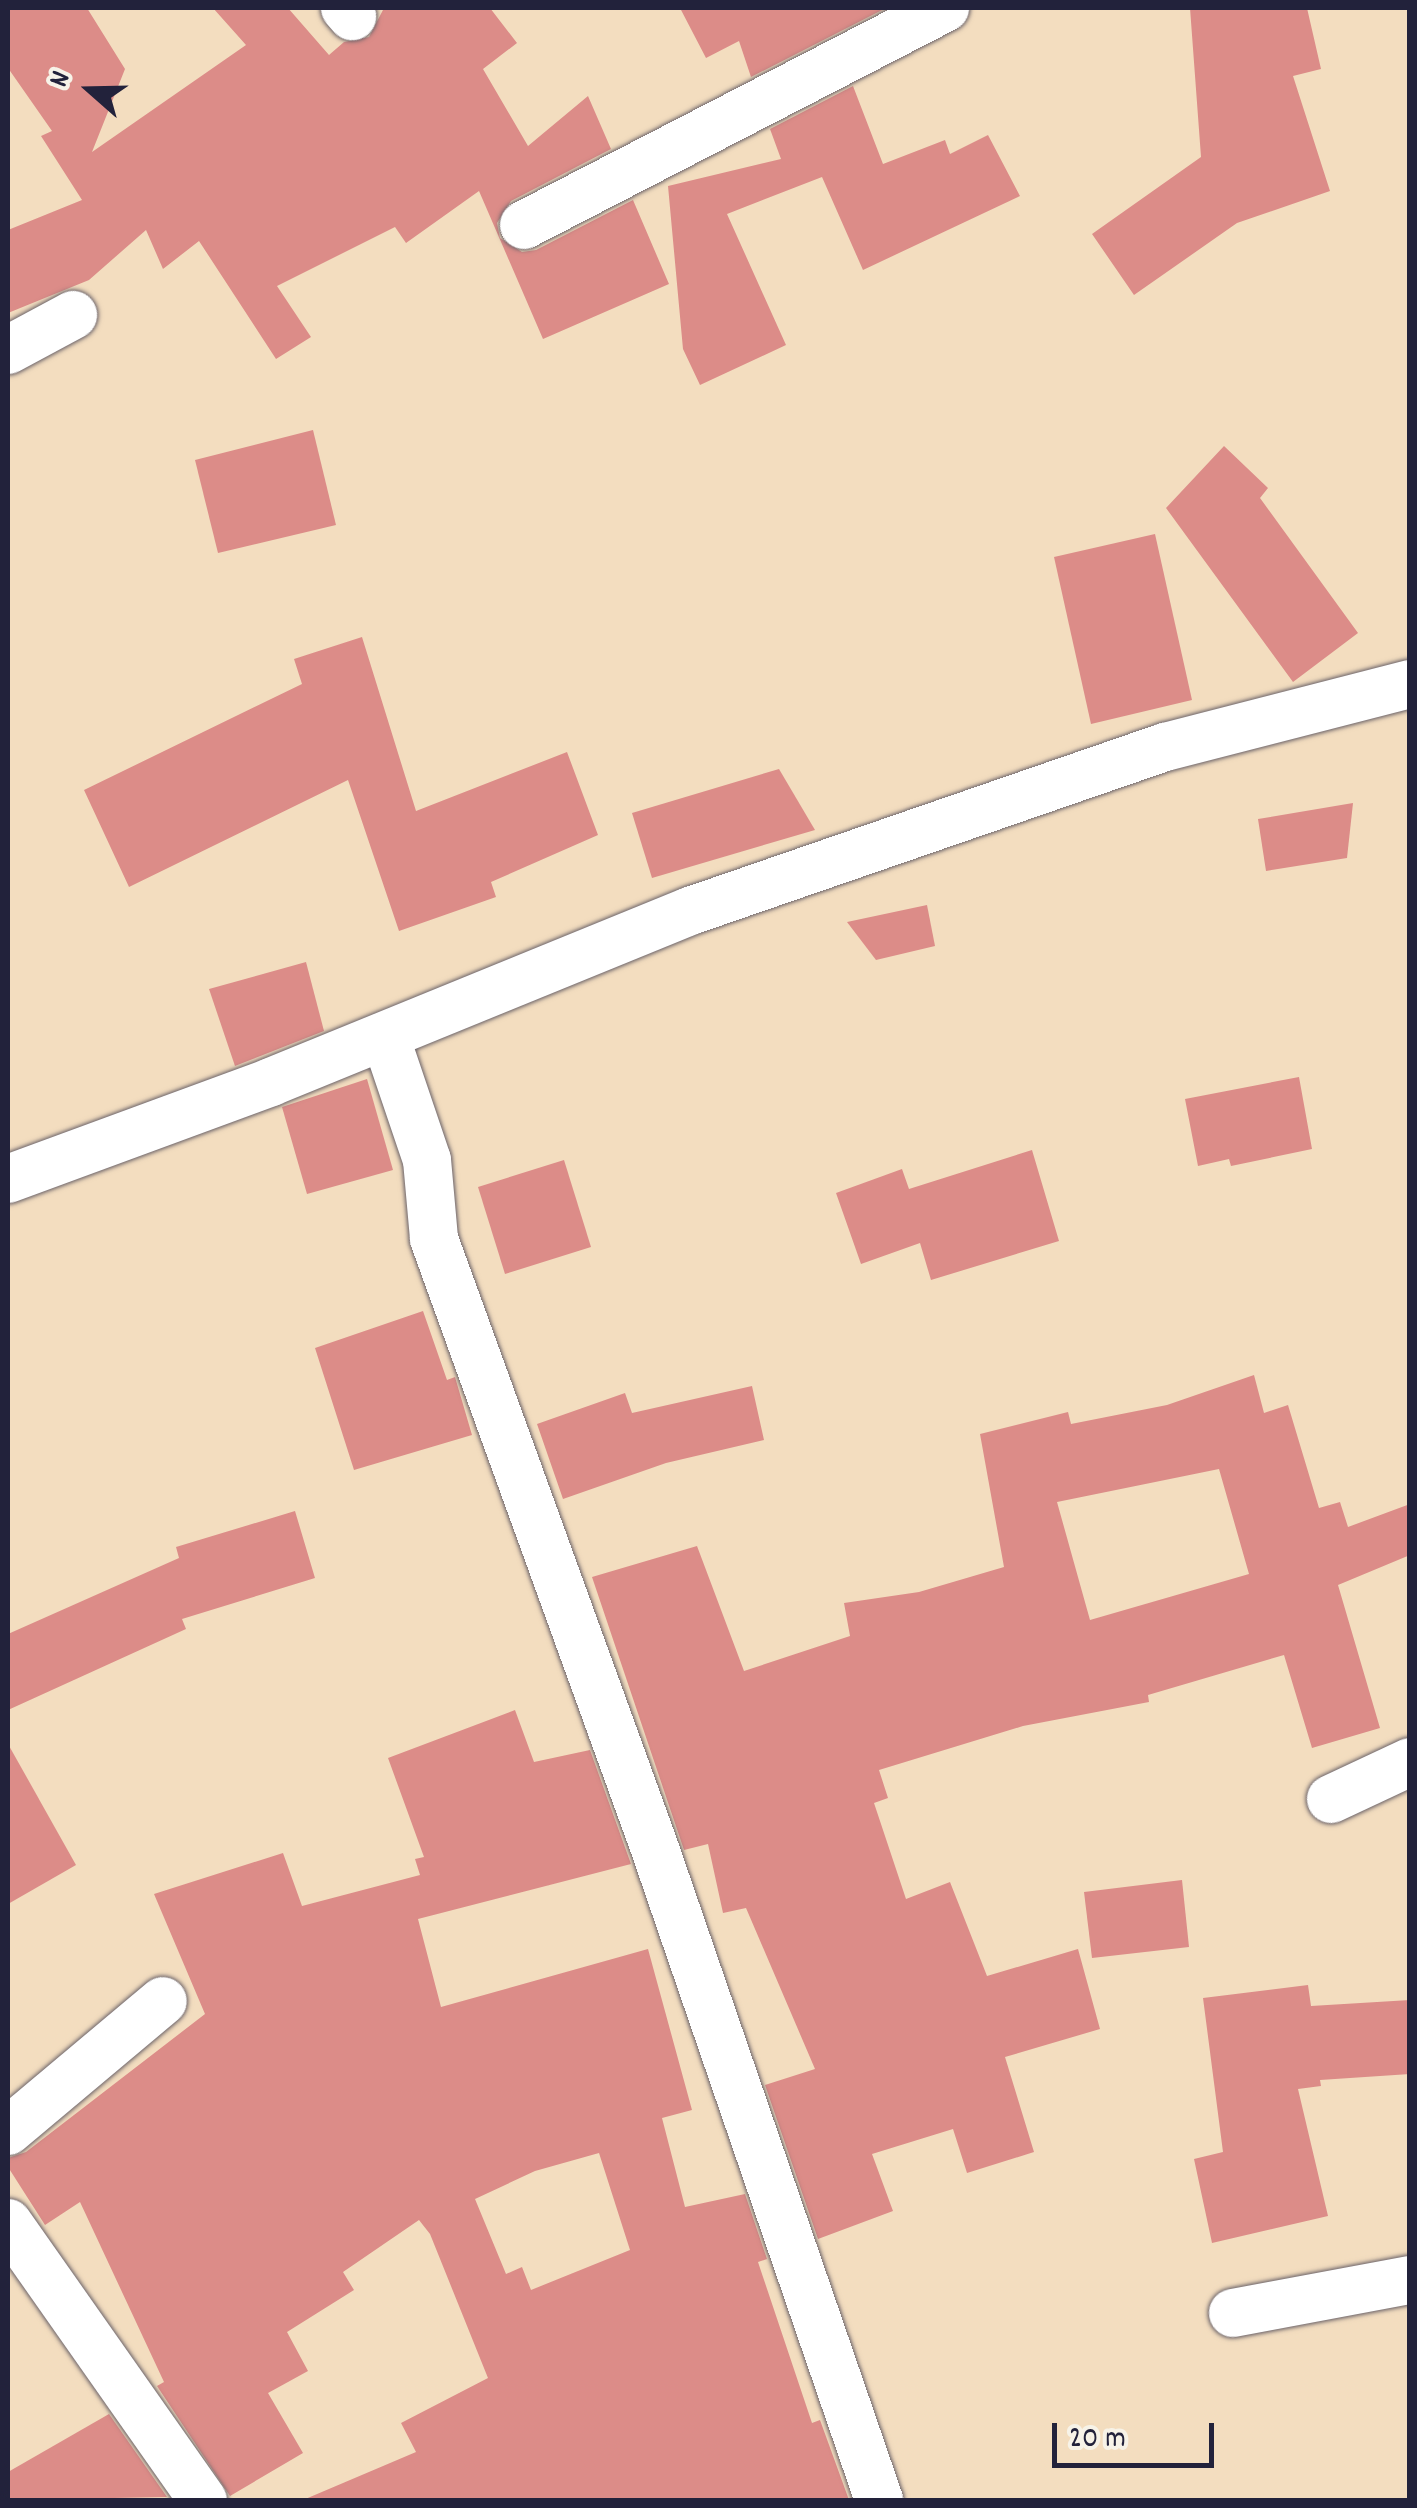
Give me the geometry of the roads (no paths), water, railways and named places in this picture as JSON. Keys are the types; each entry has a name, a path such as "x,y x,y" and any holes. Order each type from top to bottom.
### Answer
{"street":[{"path":"524,225 945,8"},
{"path":"8,350 73,315"},
{"path":"8,1179 385,1036 690,910 1092,772 1410,684"},
{"path":"385,1036 427,1160 434,1239 654,1846 879,2500"},
{"path":"1332,1799 1410,1762"},
{"path":"8,2131 163,2001"},
{"path":"8,2223 203,2500"},
{"path":"1233,2313 1410,2280"}]}
